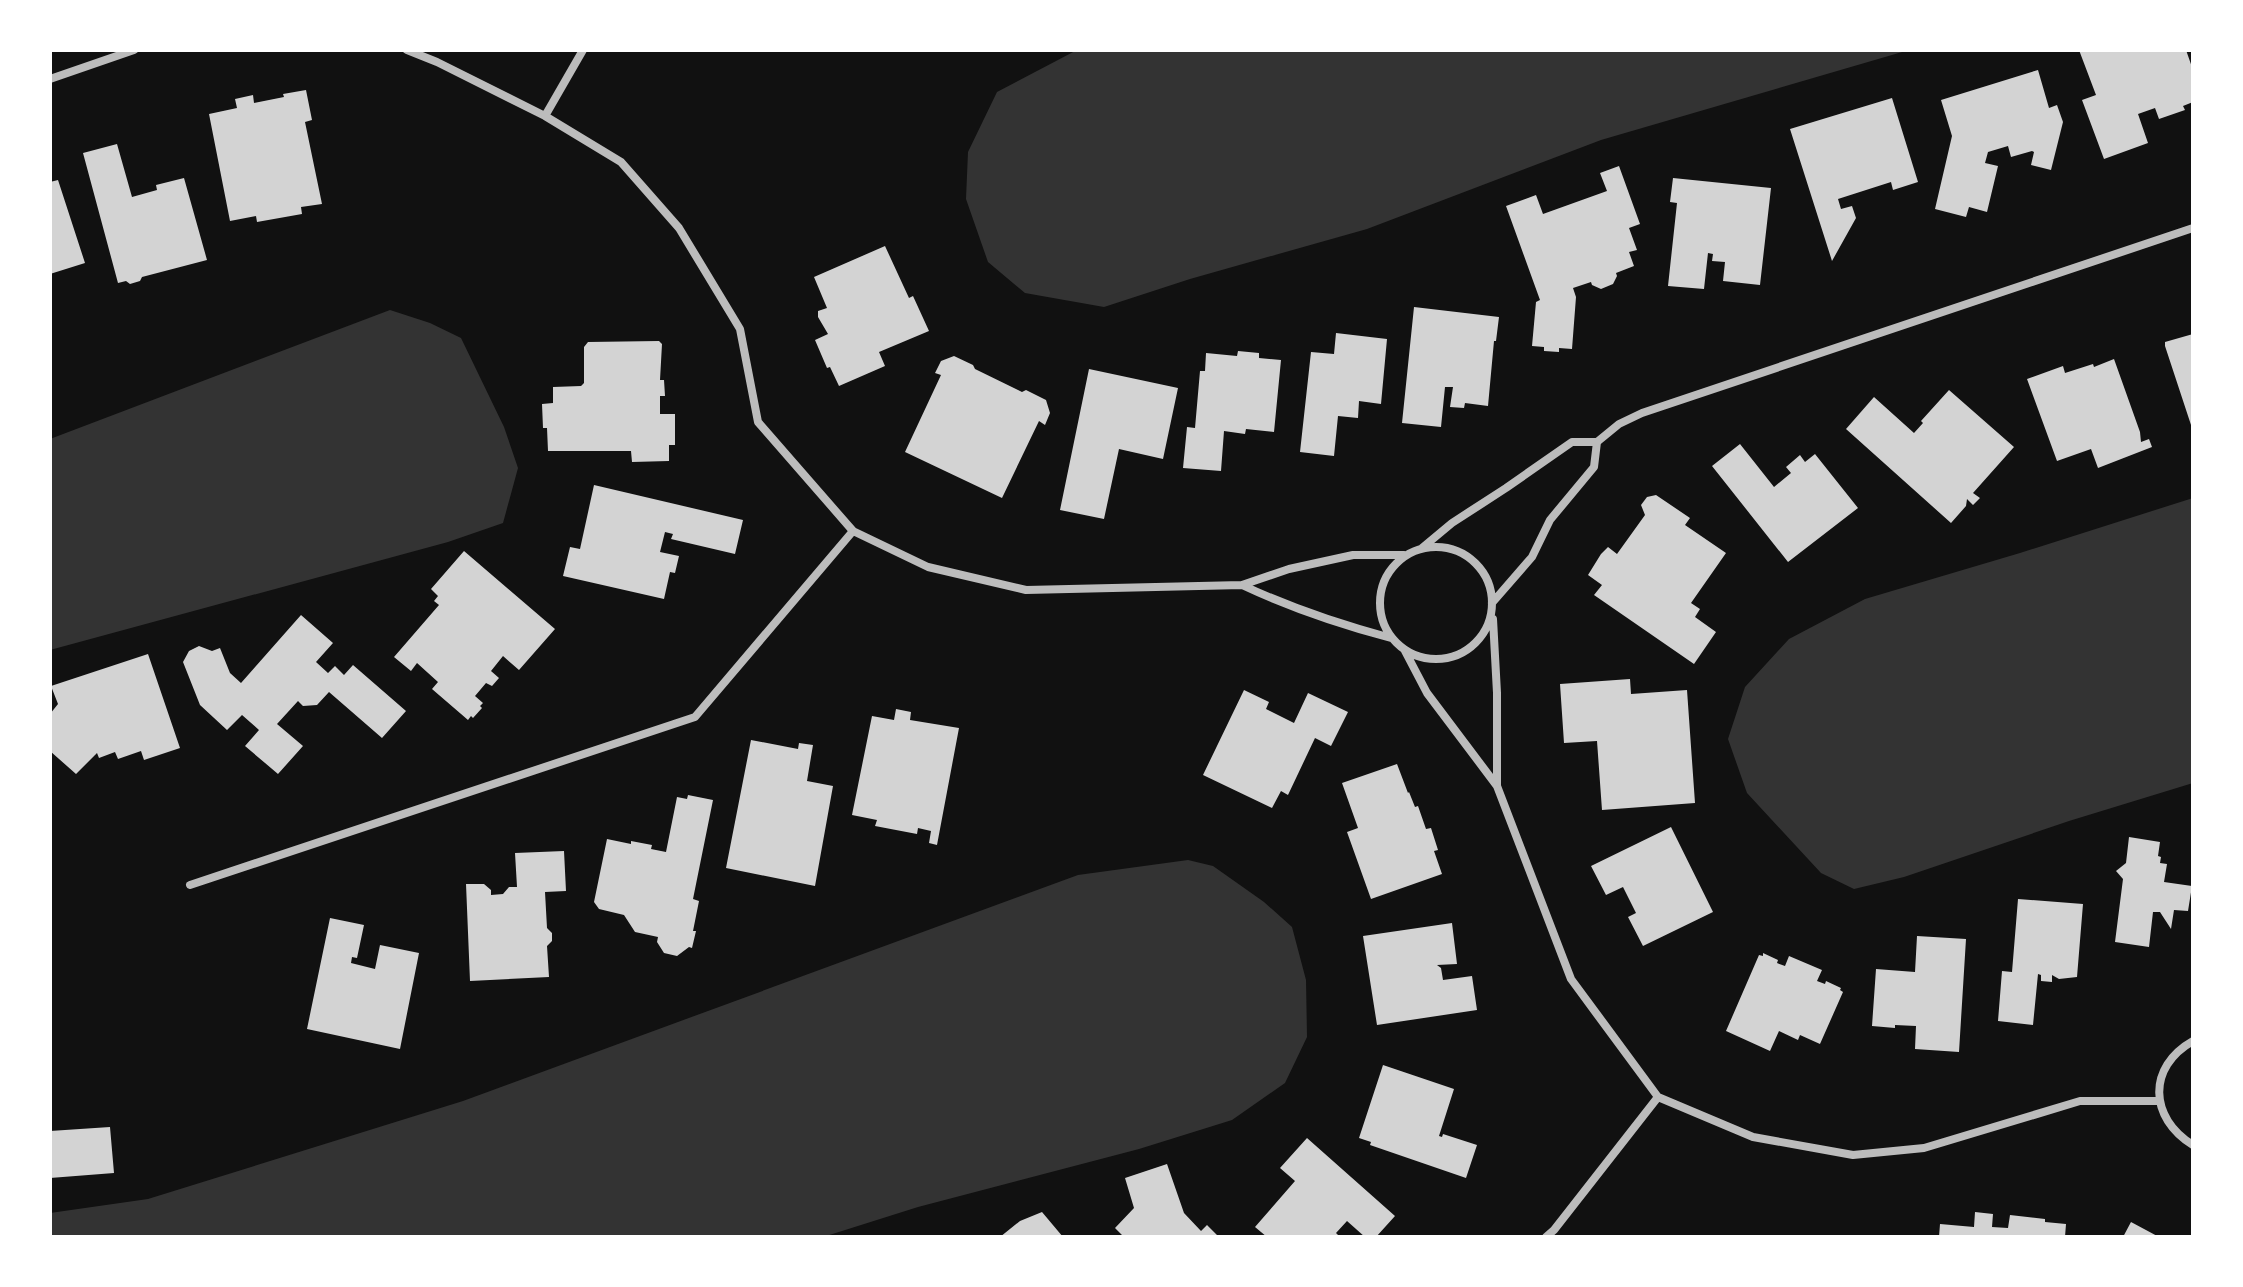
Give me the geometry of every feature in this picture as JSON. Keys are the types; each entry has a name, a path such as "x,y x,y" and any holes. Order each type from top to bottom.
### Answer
{"street":[{"path":"50,79 134,50"},
{"path":"407,50 545,116 621,162 679,228 740,329 758,422 853,531 928,567 1026,590 1242,585 1289,569 1353,555 1405,555"},
{"path":"545,116 583,50"},
{"path":"1422,548 1452,523 1572,442 1597,442 1619,424 1642,413 2193,228"},
{"path":"1497,786 1497,693 1492,608 1492,594 1486,576 1474,561 1458,551 1441,546 1422,548 1405,555 1391,568 1382,584 1379,603 1382,621 1391,638 1405,650 1422,658 1440,660 1459,655 1475,645 1486,630 1492,608 1532,557 1550,520 1594,467 1597,442"},
{"path":"190,885 695,717 853,531"},
{"path":"1242,585 1333,623 1391,638"},
{"path":"1405,650 1427,693 1497,786 1571,979 1658,1097 1753,1137 1853,1155 1924,1148 2080,1101 2159,1101"},
{"path":"2193,1041 2180,1048 2167,1063 2160,1082 2159,1101 2177,1135 2193,1145"},
{"path":"1546,1237 1658,1097"}],"shaded area":[{"path":"1077,50 1909,50 1601,140 1367,229 1104,307 1025,293 988,262 966,199 968,152 997,92"},
{"path":"390,310 430,323 461,338 504,427 518,468 503,523 448,542 50,650 50,439"},
{"path":"2193,498 2193,783 1904,877 1854,889 1821,873 1747,793 1728,739 1745,687 1789,639 1865,599"},
{"path":"1188,860 1213,866 1264,902 1292,927 1306,980 1307,1037 1285,1083 1232,1120 1139,1149 918,1207 823,1237 50,1237 50,1213 148,1199 463,1101 1078,875"}],"building":[{"path":"2079,50 2186,50 2193,70 2193,102 2183,106 2185,110 2159,119 2155,108 2138,114 2148,143 2104,159 2082,100 2096,95"},
{"path":"2038,70 2049,108 2057,105 2063,122 2051,170 2031,165 2032,151 2011,157 2008,146 1988,152 1985,163 1998,166 1987,212 1969,207 1966,217 1935,209 1952,136 1941,100"},
{"path":"306,90 312,120 305,122 322,204 301,207 302,214 257,222 256,216 230,221 209,114 237,108 235,99 253,95 254,103"},
{"path":"1892,98 1918,182 1893,190 1891,182 1838,199 1841,209 1852,206 1856,218 1832,261 1790,129"},
{"path":"117,144 132,197 157,190 156,185 184,178 207,260 142,277 140,281 130,284 126,281 118,283 83,153"},
{"path":"1619,166 1640,224 1629,228 1637,250 1629,252 1634,266 1616,273 1613,284 1601,289 1591,282 1573,288 1576,297 1572,349 1544,351 1544,347 1532,346 1536,302 1540,300 1506,206 1536,195 1543,214 1607,191 1600,173"},
{"path":"1673,178 1771,188 1760,285 1723,281 1725,262 1712,261 1713,254 1708,253 1704,289 1668,286 1677,203 1670,202"},
{"path":"58,180 85,263 50,274 50,182"},
{"path":"885,246 909,298 913,296 929,331 879,352 885,366 839,386 815,340 828,334 818,317 818,311 827,308 814,277"},
{"path":"1414,307 1499,317 1488,406 1465,403 1464,408 1450,407 1453,387 1445,387 1441,427 1402,423"},
{"path":"1336,333 1387,339 1381,404 1359,401 1358,418 1338,416 1334,456 1300,452 1311,352 1334,354"},
{"path":"2193,334 2193,428 2192,428 2165,342"},
{"path":"659,341 662,344 660,380 664,380 665,396 660,396 660,414 675,414 675,445 669,445 669,461 632,462 631,451 548,451 542,404 553,403 553,387 581,386 584,383 584,347 588,342"},
{"path":"1238,351 1259,353 1259,358 1281,360 1274,432 1246,429 1245,434 1224,431 1221,471 1183,468 1187,427 1195,428 1200,371 1205,371 1206,353 1237,356"},
{"path":"954,356 1022,392 1026,390 1046,400 1050,413 1045,425 1039,421 1002,498 905,452 941,375 935,373 941,361"},
{"path":"2114,359 2141,442 2149,439 2152,447 2098,468 2091,449 2057,461 2027,379 2063,366 2065,373"},
{"path":"1089,369 1178,388 1163,459 1119,449 1104,519 1060,510"},
{"path":"1949,390 2014,447 1973,493 1980,498 1973,505 1967,499 1966,506 1951,523 1846,429 1874,397 1914,433"},
{"path":"1740,444 1774,487 1791,473 1786,467 1800,455 1805,462 1815,454 1858,508 1788,562 1712,466"},
{"path":"594,485 743,520 735,554 671,539 673,534 665,532 660,552 679,556 675,573 670,572 664,599 563,576 570,547 580,549"},
{"path":"1656,495 1690,518 1685,525 1726,553 1691,603 1700,609 1695,617 1716,632 1694,664 1594,595 1602,585 1588,575 1608,547 1617,554 1645,515 1641,505 1647,497"},
{"path":"464,551 555,629 519,670 503,656 491,671 499,678 492,686 486,683 475,696 483,703 482,708 468,720 432,689 438,682 417,663 411,671 394,657 439,605 434,601 438,596 431,589"},
{"path":"301,615 333,643 316,662 328,673 335,666 344,675 353,665 406,711 382,738 329,692 317,705 303,706 298,701 277,724 303,746 278,774 245,746 259,730 242,715 227,730 200,705 183,662 189,651 199,646 212,651 220,648 230,673 241,683"},
{"path":"148,654 180,748 144,760 141,751 118,759 115,752 99,758 97,753 76,774 50,751 50,714 58,704 51,686"},
{"path":"1630,679 1631,694 1687,690 1695,803 1602,810 1597,741 1564,743 1560,684"},
{"path":"1244,690 1269,702 1266,709 1294,723 1308,693 1348,712 1331,746 1315,738 1288,795 1281,791 1272,808 1203,775"},
{"path":"896,709 911,712 910,720 959,728 937,845 929,843 931,831 918,828 917,834 875,826 877,820 852,815 872,716 894,720"},
{"path":"751,740 798,749 799,743 813,745 807,781 833,786 815,886 726,868"},
{"path":"1397,764 1426,829 1431,828 1438,850 1434,851 1442,874 1371,899 1347,832 1358,828 1342,783"},
{"path":"688,795 713,800 693,899 699,901 693,931 696,931 692,948 677,956 664,953 657,942 658,937 635,932 624,915 599,909 594,902 607,839 652,845 651,849 666,852 677,797 687,799"},
{"path":"1671,827 1713,912 1643,946 1628,917 1636,913 1623,887 1606,895 1591,866"},
{"path":"2129,837 2160,842 2160,863 2167,864 2164,882 2192,886 2188,911 2174,910 2171,929 2160,912 2153,912 2149,947 2115,942 2123,879 2116,871 2126,863"},
{"path":"564,851 566,891 545,892 547,928 552,933 552,941 547,946 549,977 470,981 466,884 484,884 491,890 491,895 503,894 509,887 517,887 515,853"},
{"path":"2018,899 2083,904 2077,977 2059,979 2052,975 2052,982 2041,981 2038,974 2033,1025 1998,1021 2002,971 2012,972"},
{"path":"330,918 364,925 357,958 352,957 351,963 375,969 380,945 419,953 400,1049 307,1029"},
{"path":"1452,923 1457,964 1437,965 1441,968 1443,980 1472,976 1477,1010 1377,1025 1363,936"},
{"path":"1917,936 1966,939 1959,1052 1915,1049 1916,1026 1872,1026 1876,969 1915,972"},
{"path":"1763,953 1785,966 1789,956 1822,970 1817,981 1825,984 1826,981 1841,988 1843,992 1820,1044 1800,1035 1798,1040 1779,1031 1770,1051 1726,1031 1759,955 1763,956"},
{"path":"1383,1065 1454,1089 1439,1136 1443,1134 1477,1145 1466,1178 1370,1145 1371,1142 1359,1138"},
{"path":"110,1127 114,1173 50,1178 50,1131"},
{"path":"1307,1138 1395,1216 1376,1237 1365,1237 1347,1221 1336,1233 1340,1237 1267,1237 1255,1227 1295,1181 1280,1168"},
{"path":"1167,1164 1184,1213 1201,1231 1207,1225 1219,1237 1124,1237 1115,1228 1134,1208 1125,1178"},
{"path":"1042,1212 1063,1237 1000,1237 1020,1221"},
{"path":"1975,1212 1993,1214 1992,1227 2008,1228 2010,1215 2066,1224 2065,1237 1939,1237 1940,1224 1974,1227"},
{"path":"2131,1222 2159,1237 2123,1237"}]}
